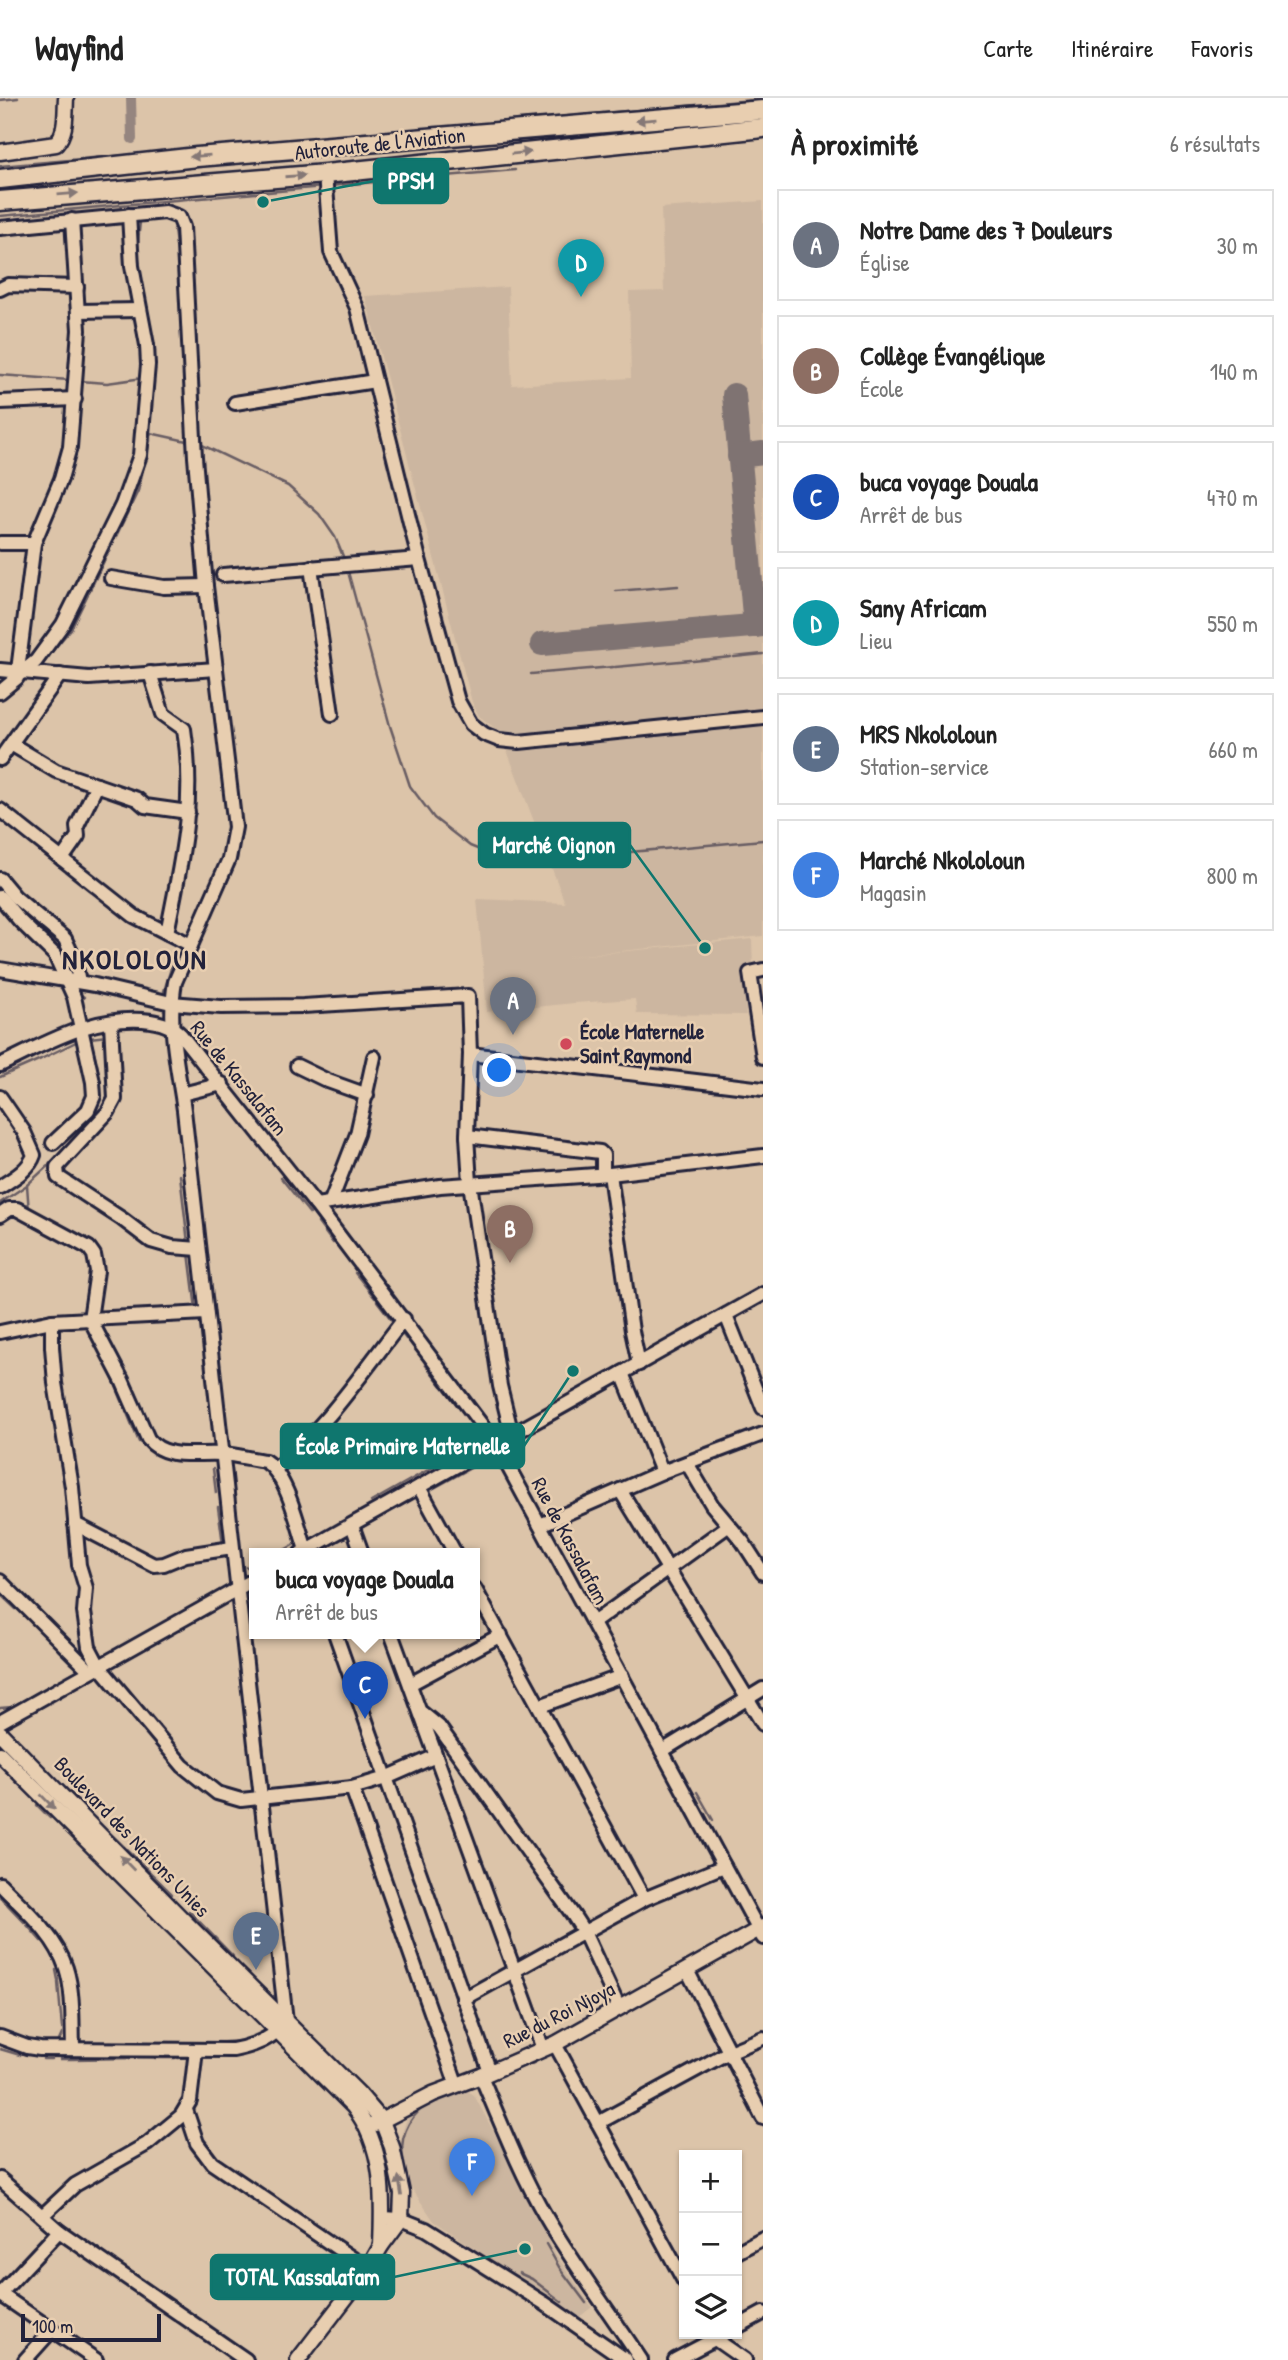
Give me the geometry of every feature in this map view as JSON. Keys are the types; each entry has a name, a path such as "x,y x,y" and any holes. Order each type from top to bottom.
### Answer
{"highway":[{"name":"Autoroute de l'Aviation","path":"0,179 197,156 763,110"},
{"name":"Autoroute de l'Aviation","path":"0,201 325,174 763,128"}],"main road":[{"path":"0,152 56,145 64,130 66,98"},
{"name":"Boulevard des Nations Unies","path":"0,1733 221,1965"},
{"name":"Boulevard des Nations Unies","path":"0,1754 282,2026 366,2101 375,2124"},
{"name":"Rue du Roi Njoya","path":"375,2124 456,2083 486,2074 549,2046 762,1931"},
{"path":"375,2124 383,2196 380,2246"},
{"path":"298,2360 368,2270 380,2246 401,2218 402,2193 392,2147 375,2124"}],"street":[{"path":"325,174 331,251 357,308 419,559 458,701 471,724 484,734 499,740 519,742 763,717"},
{"path":"0,228 165,212 174,214 182,223 195,457 206,586 234,837 220,882 175,982 171,1026 182,1094 262,1799 282,2026 249,2047 233,2050 27,2047 0,2037"},
{"path":"0,692 36,661 63,624 134,476 144,430 147,345 132,266 129,215"},
{"path":"20,673 34,543 61,479 70,447 79,330 72,220"},
{"path":"0,289 8,285 76,287"},
{"path":"78,312 140,310"},
{"path":"235,403 375,381"},
{"path":"0,402 76,388"},
{"path":"0,543 34,543"},
{"path":"223,575 419,559"},
{"path":"311,567 332,714"},
{"path":"111,578 164,587 206,586"},
{"path":"0,670 89,678 216,669"},
{"path":"150,673 163,714 184,729 189,765 186,837 167,933"},
{"path":"0,759 60,675"},
{"path":"11,744 56,771 137,799 145,806 188,812"},
{"path":"62,859 78,836 78,826 97,785"},
{"path":"0,810 134,916 191,946"},
{"path":"0,879 15,897 65,939 81,982 74,997 86,1027 94,1096 82,1118 53,1143"},
{"path":"0,897 81,982"},
{"path":"0,969 81,982 171,1003 252,1007 468,996 470,1054 467,1136 470,1183 500,1386 512,1435"},
{"path":"763,970 750,973 763,1057"},
{"path":"0,1065 86,1027 144,1021 171,1026"},
{"path":"111,1023 115,1099 108,1112 57,1167 58,1177 151,1241 172,1247 199,1249"},
{"name":"Rue de Kassalafam","path":"171,1026 222,1084 404,1319 496,1444 724,1866 762,1931"},
{"path":"470,1054 763,1089"},
{"path":"331,1201 357,1135 374,1057"},
{"path":"297,1066 367,1095"},
{"path":"182,1094 222,1084"},
{"path":"0,1097 24,1132 34,1155 25,1169 0,1188"},
{"path":"467,1136 603,1154 639,1364"},
{"path":"316,1205 395,1191 607,1174 763,1157"},
{"path":"0,1215 9,1209 17,1209 89,1248 94,1255 97,1271 90,1319 153,1445 170,1453 222,1454 265,1461 281,1478 304,1548"},
{"path":"312,1548 726,1315 761,1299"},
{"path":"0,1332 52,1321 206,1313"},
{"path":"726,1315 763,1408"},
{"path":"275,1469 295,1453 328,1415 404,1319"},
{"path":"52,1321 55,1383 72,1487 80,1573 86,1588 85,1631 95,1669"},
{"path":"622,1373 662,1472"},
{"path":"540,1525 662,1472 763,1434"},
{"path":"687,1463 705,1495 743,1542 763,1573"},
{"path":"419,1487 452,1548"},
{"path":"620,1490 763,1724"},
{"path":"75,1524 154,1565 186,1555 232,1548"},
{"path":"352,1525 360,1548"},
{"path":"593,1623 728,1526"},
{"path":"0,1581 95,1669 193,1776 224,1796 241,1800 262,1799 352,1788 386,1778 436,1756"},
{"path":"0,1722 249,1582"},
{"path":"480,1598 644,1899"},
{"path":"410,1684 501,1635"},
{"path":"337,1639 463,1998 486,2074 527,2181 565,2248 641,2360"},
{"path":"393,1639 515,1971 549,2046 598,2123 681,2276"},
{"path":"540,1706 622,1676"},
{"path":"662,1751 763,1689"},
{"path":"419,1710 439,1727 584,1932 619,2008"},
{"path":"352,1788 456,2083"},
{"path":"463,1998 644,1899 724,1866"},
{"path":"0,1884 46,1934 61,1956 69,1984 74,2049"},
{"path":"687,1970 763,2118"},
{"path":"598,2123 729,2052 763,2038"},
{"path":"196,2050 186,2110 197,2143 212,2163 368,2270"},
{"path":"42,2216 75,2185 146,2144 186,2110"},
{"path":"0,2179 58,2231 246,2360"},
{"path":"382,2218 401,2218 426,2229 544,2303 625,2360"},
{"path":"58,2231 0,2294 96,2360"},
{"path":"742,2249 763,2238"},
{"path":"742,2324 763,2313"},
{"path":"25,2360 52,2330"},
{"path":"676,2360 711,2339"},
{"path":"722,2339 745,2360"}],"shaded area":[{"path":"763,201 763,936 565,957 752,939 753,970 745,998 746,1015 637,1014 635,999 487,1012 477,899 565,903 500,732 479,716 472,702 365,296 508,287 512,385 631,378 629,292 664,291 661,208"},
{"path":"465,2089 474,2095 535,2209 553,2250 592,2307 578,2318 434,2221 408,2183 399,2159 406,2121 412,2112 431,2099"}],"waterway":[{"path":"0,100 18,98"},
{"path":"131,98 132,139"},
{"path":"524,120 753,100"},
{"path":"325,138 513,121"},
{"path":"0,166 162,152"},
{"path":"330,186 515,170"},
{"path":"190,199 323,187"},
{"path":"0,216 187,199"},
{"path":"137,252 140,222"},
{"path":"174,229 176,245"},
{"path":"147,310 155,350 153,376"},
{"path":"183,355 187,432"},
{"path":"0,375 69,380"},
{"path":"80,381 107,383 143,378"},
{"path":"38,668 71,629 138,491 150,441 150,414"},
{"path":"150,433 191,442"},
{"path":"187,436 191,491"},
{"path":"198,443 288,486 319,514 335,537 345,561"},
{"path":"192,506 194,525"},
{"path":"195,539 198,566"},
{"path":"347,568 390,726 410,786 434,818 470,846 502,859 553,859 763,840"},
{"path":"616,591 678,586"},
{"path":"734,657 763,654"},
{"path":"693,661 731,657"},
{"path":"615,667 691,660"},
{"path":"531,674 613,667"},
{"path":"17,686 28,677"},
{"path":"237,859 240,831"},
{"path":"226,884 235,864"},
{"path":"216,905 219,898"},
{"path":"20,911 59,942 64,951"},
{"path":"66,957 71,974"},
{"path":"164,991 172,965"},
{"path":"77,992 84,997"},
{"path":"88,1031 100,1086 93,1119"},
{"path":"90,1038 107,1036"},
{"path":"43,1058 78,1041"},
{"path":"0,1077 41,1059"},
{"path":"0,1203 27,1185 65,1150"},
{"path":"180,1175 188,1243"},
{"path":"281,1178 310,1214"},
{"path":"27,1185 29,1212"},
{"path":"318,1223 333,1243"},
{"path":"189,1253 196,1309"},
{"path":"355,1273 375,1298"},
{"path":"377,1301 394,1323"},
{"path":"400,1331 406,1339"},
{"path":"106,1362 139,1442 155,1452"},
{"path":"425,1364 442,1386"},
{"path":"544,1426 609,1389"},
{"path":"371,1502 474,1444 475,1434 467,1418"},
{"path":"425,1493 478,1464"},
{"path":"257,1465 270,1473"},
{"path":"213,1469 216,1493"},
{"path":"218,1507 223,1544"},
{"path":"357,1530 397,1508"},
{"path":"343,1539 350,1534"},
{"path":"288,1548 300,1541"},
{"path":"0,1594 16,1609"},
{"path":"58,1650 72,1664"},
{"path":"251,1659 258,1718"},
{"path":"0,1708 12,1707 47,1687"},
{"path":"259,1725 268,1788 266,1794"},
{"path":"62,1785 88,1810"},
{"path":"697,1792 713,1820"},
{"path":"268,1801 275,1849"},
{"path":"37,1805 50,1818"},
{"path":"108,1831 172,1894"},
{"path":"0,1876 5,1881"},
{"path":"0,1897 25,1923"},
{"path":"189,1911 233,1956"},
{"path":"27,1925 41,1941"},
{"path":"56,1970 58,1980"},
{"path":"58,1982 62,2028"},
{"path":"623,2014 630,2010"},
{"path":"58,2043 62,2034"},
{"path":"200,2044 239,2041"},
{"path":"0,2049 20,2055"},
{"path":"530,2065 552,2053"},
{"path":"201,2057 211,2056"},
{"path":"178,2058 191,2057"},
{"path":"73,2059 135,2058"},
{"path":"155,2058 175,2058"},
{"path":"43,2059 52,2059"},
{"path":"60,2059 72,2059"},
{"path":"404,2163 403,2138 409,2123 426,2105"},
{"path":"546,2244 559,2267 586,2303"},
{"path":"519,2273 532,2279 562,2302"}],"taxiway":[{"path":"734,395 755,626"},
{"path":"739,456 763,453"},
{"path":"542,644 763,625"}],"place":[{"name":"PPSM","path":"263,202"},
{"name":"Sany Africam","path":"581,297"},
{"name":"Marché Oignon","path":"705,948"},
{"name":"Notre Dame des 7 Douleurs","path":"513,1035"},
{"name":"École Maternelle Saint Raymond","path":"566,1044"},
{"name":"Collège Évangélique","path":"510,1263"},
{"name":"École Primaire Maternelle","path":"573,1371"},
{"name":"buca voyage Douala","path":"365,1719"},
{"name":"MRS Nkololoun","path":"256,1970"},
{"name":"Marché Nkololoun","path":"472,2196"},
{"name":"TOTAL Kassalafam","path":"525,2249"}],"district":[{"name":"NKOLOLOUN","path":"135,959"}]}
